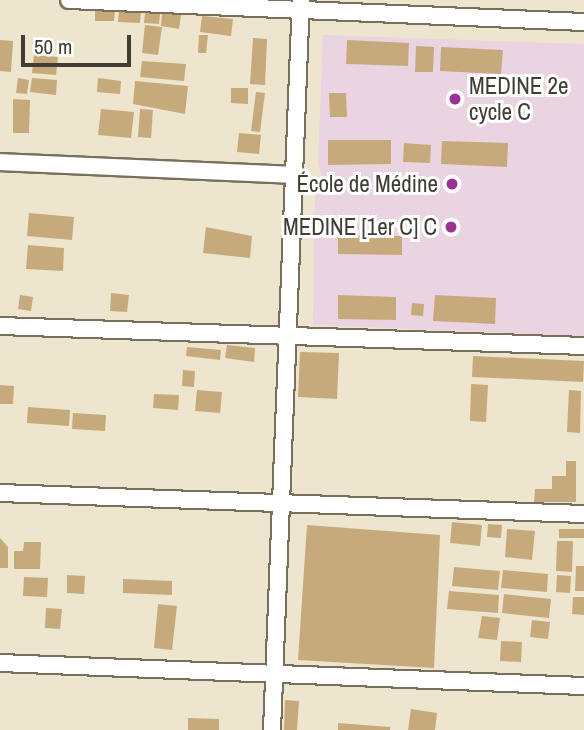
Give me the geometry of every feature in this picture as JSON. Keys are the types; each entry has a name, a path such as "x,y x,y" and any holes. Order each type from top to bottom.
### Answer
{"street":[{"path":"69,0 300,5 584,22"},
{"path":"272,730 300,5"},
{"path":"0,162 294,175"},
{"path":"0,326 584,346"},
{"path":"0,493 584,514"},
{"path":"0,663 584,687"}],"shaded area":[{"name":"École de Médine","path":"323,35 584,44 584,336 313,325 315,186 324,181 318,164"}],"building":[{"path":"119,10 141,12 140,23 118,22"},
{"path":"95,11 115,11 114,21 95,21"},
{"path":"145,13 160,14 159,24 144,23"},
{"path":"162,13 181,15 179,29 161,26"},
{"path":"202,16 233,19 231,36 200,32"},
{"path":"145,25 162,27 158,55 142,53"},
{"path":"199,35 208,35 206,53 198,53"},
{"path":"253,38 267,39 265,85 250,84"},
{"path":"0,40 13,41 11,72 0,71"},
{"path":"347,40 409,43 408,66 346,64"},
{"path":"416,46 434,47 433,72 415,72"},
{"path":"441,47 503,50 501,74 440,71"},
{"path":"34,55 58,57 56,75 32,73"},
{"path":"142,61 186,64 184,81 140,77"},
{"path":"18,78 29,80 27,94 16,93"},
{"path":"32,78 57,80 56,95 30,92"},
{"path":"98,78 121,81 120,94 97,92"},
{"path":"135,81 188,86 185,114 133,104"},
{"path":"231,88 248,88 248,104 231,103"},
{"path":"256,92 265,93 260,132 251,131"},
{"path":"329,93 346,93 347,117 330,117"},
{"path":"13,99 30,100 29,133 13,133"},
{"path":"101,109 134,112 131,138 98,135"},
{"path":"140,109 153,110 151,138 138,137"},
{"path":"239,133 261,135 259,154 237,152"},
{"path":"328,140 391,140 391,164 328,165"},
{"path":"442,141 508,143 507,167 441,164"},
{"path":"404,143 431,145 430,163 403,162"},
{"path":"29,213 74,217 72,240 27,236"},
{"path":"206,227 252,236 250,258 203,253"},
{"path":"338,235 402,236 402,255 338,254"},
{"path":"28,245 64,248 63,271 26,269"},
{"path":"111,293 129,295 127,312 110,311"},
{"path":"20,295 33,297 31,311 18,309"},
{"path":"338,295 396,297 396,320 338,319"},
{"path":"435,295 496,298 495,324 433,321"},
{"path":"412,303 424,304 423,316 411,315"},
{"path":"227,345 255,348 254,362 225,358"},
{"path":"187,347 221,350 220,360 186,356"},
{"path":"300,352 339,353 337,399 298,397"},
{"path":"473,356 584,361 583,382 472,377"},
{"path":"183,370 195,371 194,387 182,386"},
{"path":"471,384 488,385 486,422 470,421"},
{"path":"0,385 14,386 13,404 0,404"},
{"path":"197,390 222,392 220,413 195,411"},
{"path":"569,390 581,391 580,433 567,432"},
{"path":"154,394 179,395 178,410 153,408"},
{"path":"28,407 70,410 69,426 27,423"},
{"path":"73,413 106,415 105,431 72,429"},
{"path":"566,461 576,461 576,502 534,502 535,489 552,489 552,476 566,476"},
{"path":"452,522 482,525 480,546 450,543"},
{"path":"488,524 502,525 501,538 487,537"},
{"path":"307,525 440,535 434,668 298,660"},
{"path":"507,529 535,531 532,560 505,557"},
{"path":"559,529 584,529 584,538 559,538"},
{"path":"0,538 8,547 8,568 0,568"},
{"path":"557,541 573,541 572,572 556,571"},
{"path":"24,542 41,542 40,569 14,569 14,551 23,551"},
{"path":"576,566 584,566 584,591 575,591"},
{"path":"454,567 500,571 498,590 452,586"},
{"path":"503,570 548,574 547,592 501,588"},
{"path":"67,575 85,576 84,594 67,593"},
{"path":"557,575 571,576 570,593 556,592"},
{"path":"24,577 48,578 47,597 23,596"},
{"path":"123,579 172,581 172,595 123,593"},
{"path":"449,591 499,595 498,613 447,609"},
{"path":"504,594 551,599 549,618 502,613"},
{"path":"573,597 584,597 584,615 572,614"},
{"path":"158,604 177,606 172,650 154,648"},
{"path":"46,608 62,609 60,629 45,628"},
{"path":"482,616 500,618 497,640 478,638"},
{"path":"532,620 550,622 548,639 530,637"},
{"path":"501,641 522,642 521,662 500,661"},
{"path":"285,700 299,701 297,730 284,730"},
{"path":"411,709 437,713 435,730 408,730"},
{"path":"188,718 219,719 219,730 188,730"},
{"path":"338,723 390,727 390,730 338,730"}],"place":[{"name":"MEDINE 2e cycle C","path":"455,99"},
{"name":"École de Médine","path":"452,184"},
{"name":"MEDINE [1er C] C","path":"451,227"}]}
